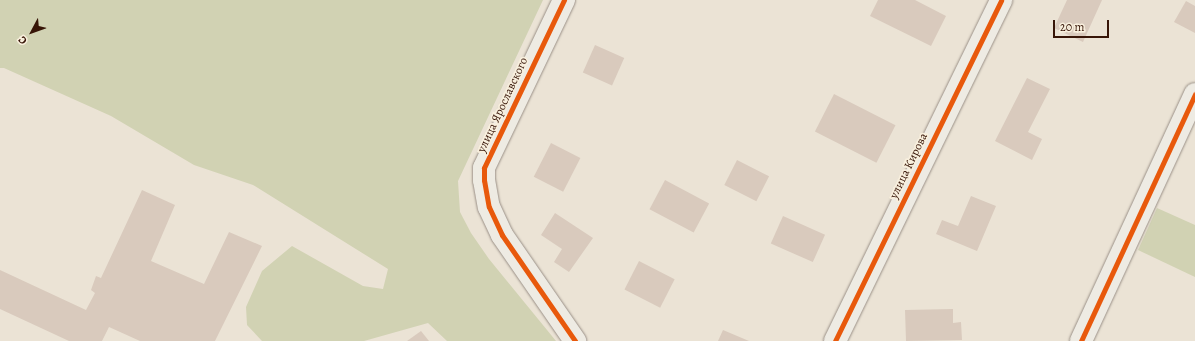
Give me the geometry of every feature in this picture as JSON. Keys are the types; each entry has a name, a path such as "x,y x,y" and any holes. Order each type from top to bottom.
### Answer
{"street":[{"name":"улица Ярославского","path":"564,0 484,168 484,180 489,207 502,235 575,341"},
{"name":"улица Кирова","path":"835,341 1002,0"},
{"path":"1081,341 1195,94"}],"green space":[{"path":"0,0 543,0 458,181 460,212 471,233 489,259 556,341 447,341 428,323 364,341 262,341 247,325 246,307 262,271 292,246 363,286 383,289 388,269 253,185 194,165 111,116 4,68 0,68"},
{"path":"1157,208 1195,225 1195,277 1138,250"}],"building":[{"path":"878,0 915,0 946,16 931,46 870,16"},
{"path":"1067,0 1102,0 1083,42 1054,28"},
{"path":"1186,1 1195,6 1195,33 1174,22"},
{"path":"595,45 624,58 612,85 583,72"},
{"path":"1027,78 1050,89 1028,132 1042,139 1032,160 995,141"},
{"path":"834,94 895,125 876,163 815,131"},
{"path":"551,143 580,158 563,192 534,177"},
{"path":"737,160 769,176 756,201 724,185"},
{"path":"665,180 709,203 694,233 650,209"},
{"path":"142,190 175,205 151,261 204,284 229,232 262,246 215,341 140,341 109,327 102,341 69,341 0,309 0,270 86,310 95,293 91,290 96,276 101,278"},
{"path":"971,196 996,206 977,251 936,234 942,220 958,226"},
{"path":"555,213 593,238 569,272 554,262 562,249 541,235"},
{"path":"783,216 825,235 813,262 771,243"},
{"path":"639,261 675,279 660,308 624,290"},
{"path":"953,309 953,323 961,322 962,340 906,341 905,310"},
{"path":"723,330 749,341 718,341"},
{"path":"421,331 429,341 407,341"}],"cycle path":[{"path":"564,0 484,168 484,180 489,207 502,235 575,341"},
{"path":"835,341 1001,0"},
{"path":"1081,341 1195,94"}]}
